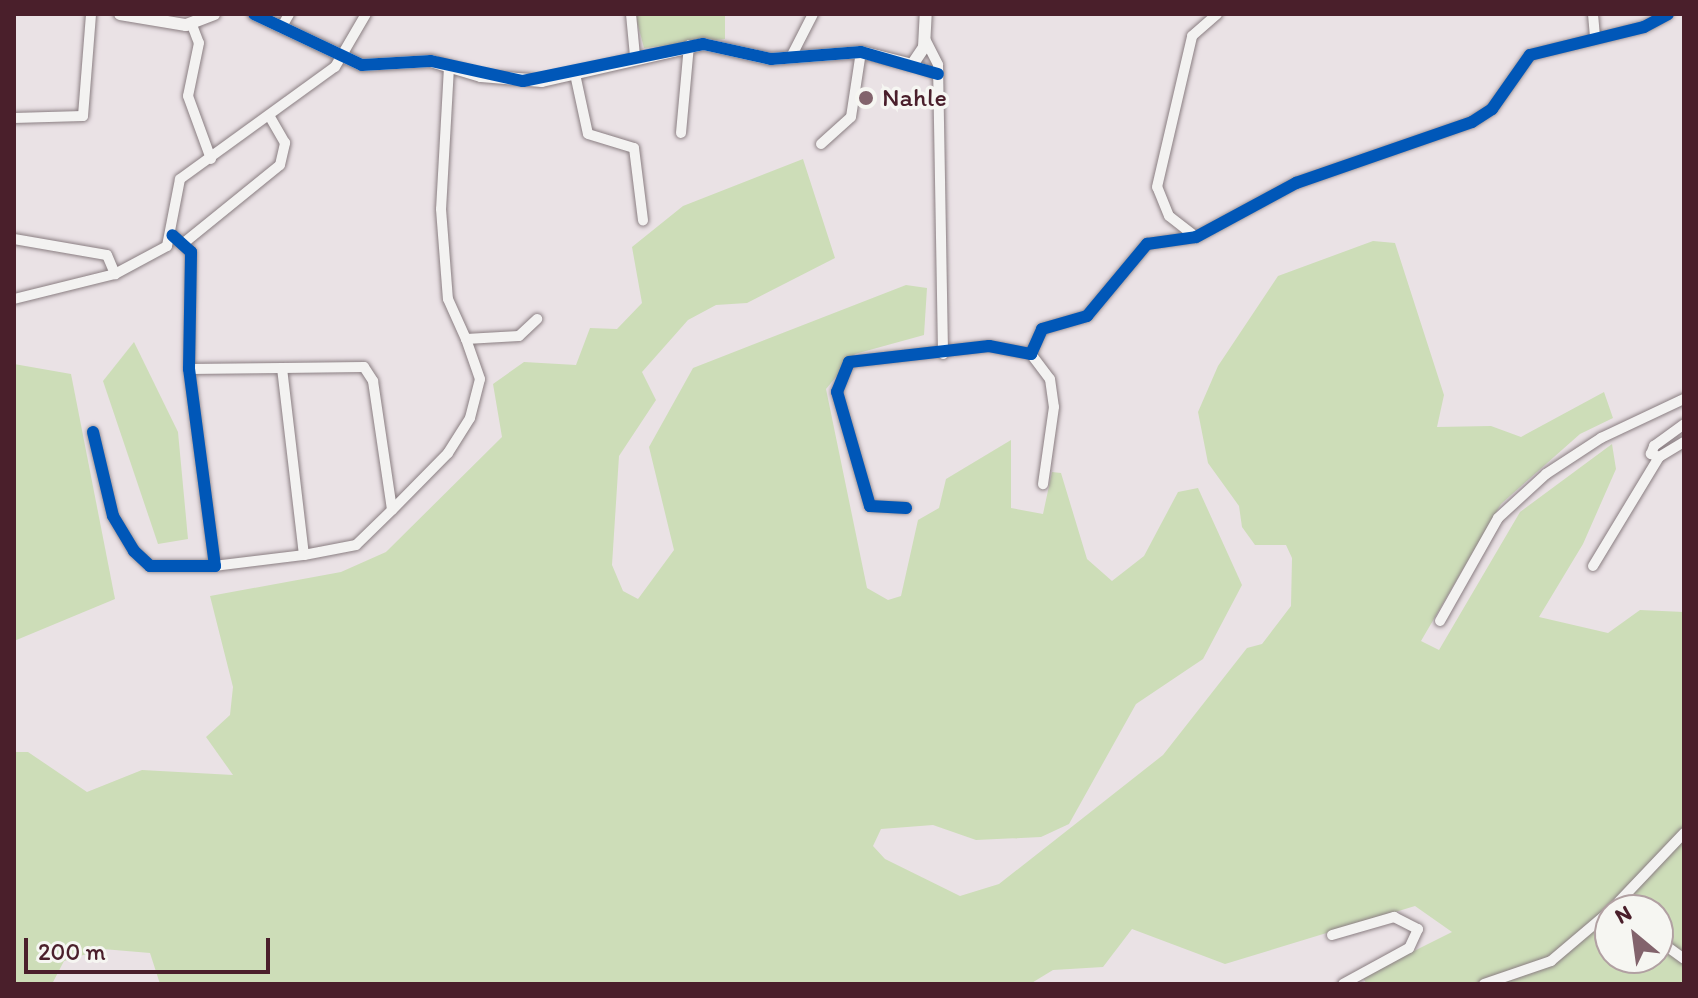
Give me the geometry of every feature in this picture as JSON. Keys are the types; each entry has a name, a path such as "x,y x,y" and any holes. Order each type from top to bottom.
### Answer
{"street":[{"path":"14,118 83,116 91,14"},
{"path":"120,14 192,25 214,14"},
{"path":"254,14 344,59 449,67 523,81 575,74 635,56 689,45 791,57 861,52 938,74"},
{"path":"281,28 289,14"},
{"path":"14,299 115,274 156,254 172,235 180,179 270,117 344,59 366,14"},
{"path":"631,14 635,56"},
{"path":"791,57 813,14"},
{"path":"926,14 925,39 938,74 943,354"},
{"path":"1196,237 1169,216 1157,187 1192,36 1217,14"},
{"path":"1593,14 1595,38"},
{"path":"1031,354 1042,329 1087,316 1137,250 1196,237 1282,188 1472,122 1492,109 1530,55 1668,14"},
{"path":"192,25 199,43 188,103 211,159"},
{"path":"912,65 925,39"},
{"path":"681,133 689,45"},
{"path":"821,144 851,117 861,52"},
{"path":"93,432 113,516 134,551 150,566 215,566 356,545 448,453 470,418 480,379 442,270 449,67"},
{"path":"575,74 588,134 634,148 643,220"},
{"path":"185,242 280,165 285,143 270,117"},
{"path":"172,235 185,242 191,252 189,369 215,566"},
{"path":"14,239 107,255 115,274"},
{"path":"466,339 519,336 537,319"},
{"path":"906,508 870,506 837,381 857,357 943,354 989,346 1031,354 1050,379 1054,407 1043,484"},
{"path":"189,369 364,367 373,381 392,510"},
{"path":"282,368 304,555"},
{"path":"1440,621 1498,518 1546,474 1601,438 1684,399"},
{"path":"1659,457 1651,454 1654,446 1684,424"},
{"path":"1593,566 1659,457 1684,442"},
{"path":"1629,894 1684,833"},
{"path":"1332,935 1394,917 1418,929 1409,948 1343,984"},
{"path":"1484,984 1551,961 1594,926"}],"green space":[{"path":"635,14 725,14 725,39 644,48"},
{"path":"803,159 835,258 747,303 716,305 688,320 642,372 656,400 619,456 612,565 623,591 638,599 674,550 649,447 693,368 906,285 927,288 924,335 855,354 826,389 867,588 888,600 901,596 918,520 939,508 946,479 1011,440 1011,508 1043,514 1052,472 1061,473 1087,559 1112,581 1144,556 1178,492 1198,488 1242,585 1203,659 1136,704 1069,824 1041,837 976,840 933,825 881,829 873,846 885,859 960,896 999,884 1163,755 1247,648 1262,644 1291,606 1292,558 1286,545 1255,545 1242,527 1239,506 1208,463 1198,412 1218,366 1278,276 1373,241 1395,243 1444,395 1437,427 1491,426 1521,437 1604,392 1613,418 1580,434 1501,504 1421,641 1439,650 1520,512 1612,444 1616,469 1583,544 1539,617 1608,633 1640,610 1684,612 1684,984 1367,984 1362,977 1452,932 1415,906 1225,964 1132,929 1103,967 1053,970 1030,984 160,984 150,953 103,949 64,961 52,984 14,984 14,752 28,752 87,792 142,770 233,775 206,737 230,715 233,687 210,596 341,572 386,552 502,437 493,384 524,362 576,365 590,328 617,329 642,303 632,247 683,206"},
{"path":"134,342 178,432 188,539 158,544 103,381"},
{"path":"14,364 71,374 115,599 14,641"}],"cycle path":[{"path":"254,14 362,65 431,61 523,81 703,44 771,59 861,52 938,74"},
{"path":"906,508 870,506 837,392 849,362 989,346 1031,354 1042,329 1087,316 1147,244 1196,237 1296,183 1472,122 1492,109 1530,55 1644,27 1668,14"},
{"path":"93,432 113,516 134,551 150,566 215,566 189,369 191,252 172,235"}],"place":[{"name":"Nahle","path":"866,98"}]}
